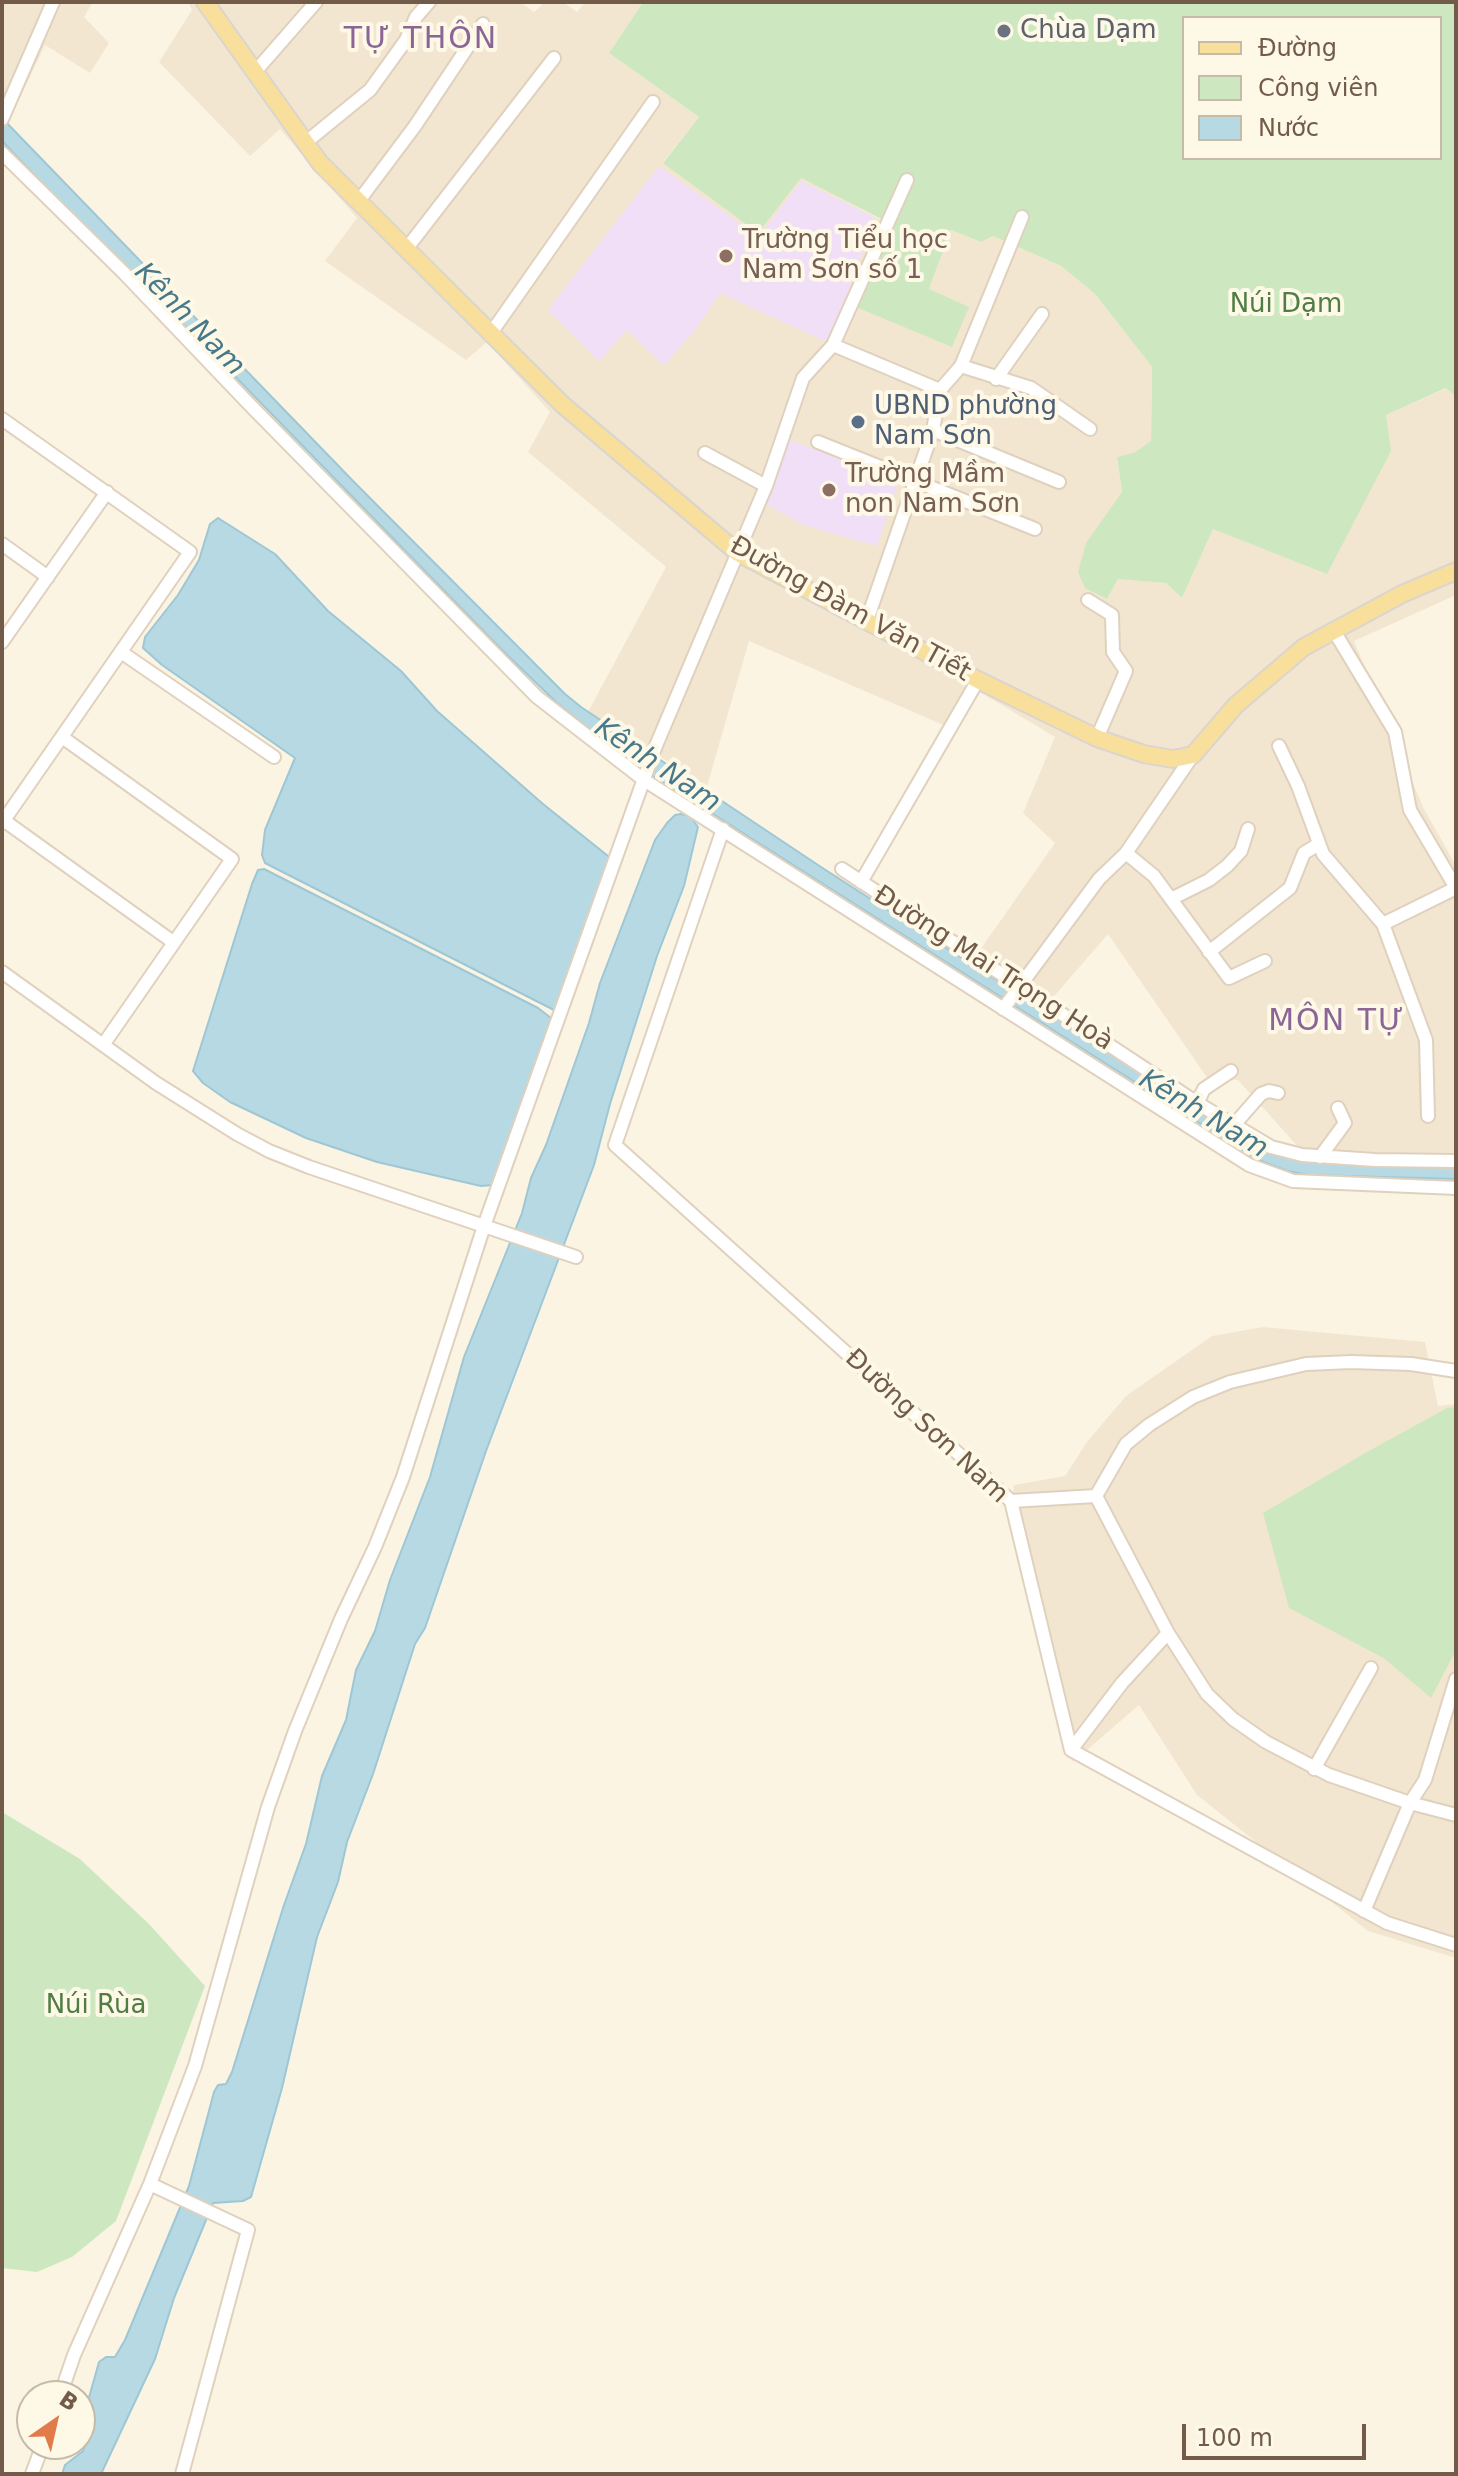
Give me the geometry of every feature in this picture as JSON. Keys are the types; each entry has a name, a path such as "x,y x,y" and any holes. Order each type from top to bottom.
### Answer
{"main road":[{"name":"Đường Đàm Văn Tiết","path":"205,2 320,163 563,405 738,553 978,680 1097,738 1144,754 1173,759 1193,755"},
{"path":"1193,755 1236,705 1304,647 1402,594 1456,571"}],"street":[{"path":"3,115 53,2"},
{"path":"254,73 316,2"},
{"path":"305,143 370,90 399,51 416,17 429,2"},
{"path":"358,202 415,126 483,24"},
{"path":"407,248 554,58"},
{"path":"491,333 653,102"},
{"path":"2,153 124,273 537,697 644,780 1231,1154 1274,1177 1307,1183 1456,1188"},
{"path":"65,2380 150,2184 195,2066 268,1807 329,1647 403,1477 655,748 766,486 803,378 833,345 907,180"},
{"path":"867,620 933,430 940,390 961,366 1022,217"},
{"path":"996,379 1042,314"},
{"path":"833,345 940,390"},
{"path":"961,366 1031,388 1090,429"},
{"path":"2,419 190,552 3,821 173,942"},
{"path":"933,430 1059,482"},
{"path":"818,442 1035,529"},
{"path":"705,453 766,486"},
{"path":"2,642 107,492"},
{"path":"2,544 48,577"},
{"path":"1088,600 1112,615 1113,652 1126,671 1097,738"},
{"path":"1334,631 1395,732 1410,810 1456,888 1383,924"},
{"path":"121,652 274,757"},
{"path":"861,882 978,680"},
{"path":"62,737 232,859 103,1045"},
{"path":"1279,746 1298,786 1323,854 1383,924 1426,1040 1428,1116"},
{"path":"1003,1009 1099,879 1126,853 1193,755"},
{"name":"Đường Sơn Nam","path":"723,829 615,1145 1011,1501 1071,1750"},
{"path":"1171,899 1209,880 1227,866 1241,851 1248,829"},
{"path":"1209,952 1290,888 1304,853 1319,844"},
{"path":"1126,853 1154,876 1229,978 1265,961"},
{"name":"Đường Mai Trọng Hoà","path":"842,869 1197,1103 1271,1147 1320,1157 1456,1161"},
{"path":"2,972 190,1105 269,1151 576,1257"},
{"path":"1197,1103 1204,1089 1231,1071"},
{"path":"1233,1126 1261,1094 1269,1091 1278,1093"},
{"path":"1320,1157 1345,1123 1338,1108"},
{"path":"1096,1496 1126,1444 1193,1397 1230,1382 1306,1364 1411,1364 1456,1371"},
{"path":"1011,1501 1096,1496"},
{"path":"1096,1496 1168,1633 1207,1694 1233,1719 1314,1769 1410,1803 1456,1815"},
{"path":"1168,1633 1122,1683 1071,1750 1387,1923 1456,1945"},
{"path":"1314,1769 1371,1668"},
{"path":"1364,1911 1410,1803 1425,1780 1456,1679"},
{"path":"150,2184 248,2230 182,2474"}],"shaded area":[{"path":"2,2 93,2 84,17 109,43 90,73 45,45 8,123 2,117"},
{"path":"188,2 520,2 534,12 545,2 563,2 577,12 585,2 643,2 609,53 699,117 663,162 801,178 891,225 929,289 951,230 981,242 993,236 1061,266 1095,294 1152,367 1151,441 1135,452 1117,457 1122,492 1107,517 1107,599 1118,578 1166,583 1182,598 1213,528 1386,415 1447,388 1456,397 1456,595 1354,641 1423,807 1456,866 1456,1164 1300,1149 1238,1080 1208,1079 1108,934 1050,1001 980,950 1055,843 1023,813 1055,737 980,692 955,730 749,641 707,786 588,712 666,567 528,452 550,412 487,342 466,360 325,261 357,218 280,129 250,156 159,62 192,10"},
{"name":"Trường Tiểu học Nam Sơn số 1","path":"659,166 759,237 801,181 874,217 855,275 827,342 720,293 695,330 664,366 627,330 599,361 548,310"},
{"name":"Trường Mầm non Nam Sơn","path":"787,439 899,480 877,546 803,525 758,499"},
{"path":"1263,1327 1425,1342 1438,1406 1456,1404 1456,1958 1368,1931 1197,1795 1139,1705 1073,1762 1010,1524 1014,1485 1065,1476 1087,1442 1126,1396 1212,1336"}],"green space":[{"name":"Núi Dạm","path":"643,2 1456,2 1456,397 1446,388 1386,415 1391,451 1327,574 1213,529 1182,598 1166,583 1118,579 1107,599 1085,588 1078,572 1086,543 1122,492 1117,457 1135,452 1151,441 1152,367 1095,294 1061,266 993,236 981,242 951,230 929,289 969,307 952,347 856,307 891,224 801,178 758,233 663,163 699,117 609,53"},
{"path":"1456,1407 1456,1650 1431,1698 1385,1659 1289,1608 1263,1513 1365,1453 1447,1408"},
{"name":"Núi Rùa","path":"2,1812 80,1859 150,1925 205,1986 116,2221 72,2257 37,2272 2,2268"}],"water":[{"name":"Kênh Nam","path":"2,118 355,483 581,707 821,867 1232,1132 1267,1150 1299,1161 1456,1166 1456,1179 1309,1175 1287,1171 1256,1159 628,760 557,703 501,649 218,359 84,227 2,141"},
{"path":"218,518 275,554 328,611 401,671 437,711 608,856 610,861 558,1009 554,1010 265,863 262,855 265,830 295,758 162,665 143,648 145,637 178,595 199,560 210,524"},
{"path":"675,815 690,816 698,827 684,886 657,956 594,1165 486,1451 425,1628 415,1644 373,1774 347,1842 338,1882 317,1937 282,2088 251,2197 243,2201 213,2203 174,2298 155,2359 101,2474 62,2474 65,2465 71,2460 96,2460 94,2380 99,2362 106,2357 115,2357 125,2340 189,2186 214,2092 218,2085 226,2084 232,2072 306,1844 322,1776 346,1720 356,1670 375,1631 390,1580 430,1477 464,1357 522,1213 531,1178 546,1145 600,983 655,840"},
{"path":"264,869 538,1008 551,1018 492,1185 481,1186 377,1162 306,1138 230,1102 203,1083 193,1071 252,884 258,870"}],"place":[{"name":"Chùa Dạm","path":"1004,31"},
{"name":"Trường Tiểu học Nam Sơn số 1","path":"726,256"},
{"name":"UBND phường Nam Sơn","path":"858,422"},
{"name":"Trường Mầm non Nam Sơn","path":"829,490"}],"district":[{"name":"TỰ THÔN","path":"421,40"},
{"name":"MÔN TỰ","path":"1337,1022"}]}
